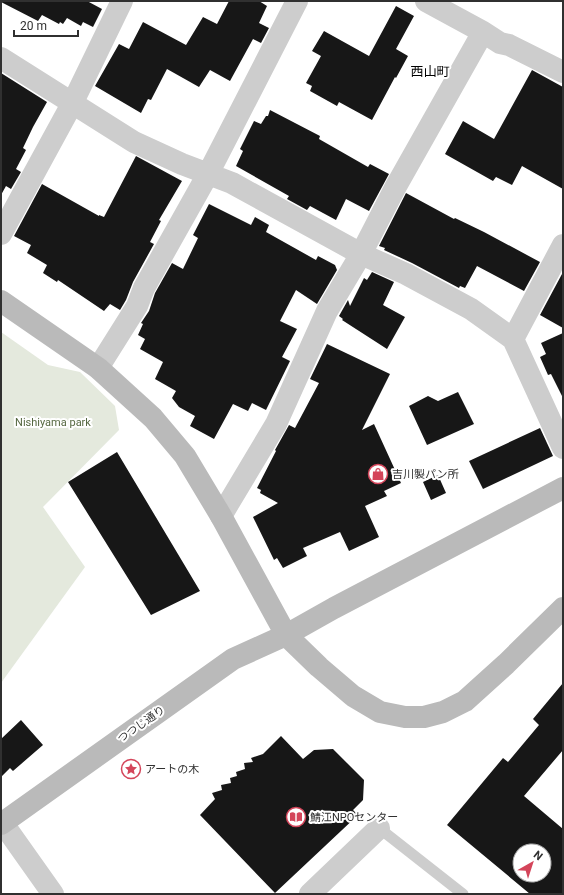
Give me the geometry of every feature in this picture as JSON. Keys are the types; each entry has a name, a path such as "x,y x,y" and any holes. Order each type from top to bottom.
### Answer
{"street":[{"path":"98,368 137,306 144,288 208,174 297,1"},
{"path":"426,1 500,43 509,45 563,72"},
{"path":"1,234 73,102 115,4"},
{"path":"221,516 276,424 327,311 361,254 395,188 483,32"},
{"path":"1,58 73,102 134,142 232,183 361,254 406,274 471,309 513,339 563,448"},
{"path":"513,339 563,245"},
{"path":"1,301 98,368 154,418 185,456 221,516 286,635 352,696 380,712 405,717 424,716 443,712 465,701 506,664 563,608"},
{"name":"つつじ通り","path":"2,823 234,659 286,635 341,604 563,488"},
{"path":"2,823 53,894"},
{"path":"310,894 379,828"}],"lane":[{"path":"379,828 463,894"}],"green space":[{"name":"Nishiyama park","path":"1,332 48,365 80,372 115,406 119,430 43,507 85,567 1,683"}],"building":[{"path":"1,1 87,1 102,9 93,27 83,22 81,26 67,18 63,24 60,22 59,24 42,15 38,21"},
{"path":"229,1 259,1 267,6 259,23 269,28 261,43 253,39 230,81 210,70 199,87 167,69 151,100 148,99 141,113 95,86 119,44 129,49 143,22 186,45 203,17 217,24"},
{"path":"396,6 414,16 396,49 408,56 372,120 339,102 337,106 310,91 312,86 306,83 321,56 312,51 324,31 369,56"},
{"path":"532,70 563,87 563,189 522,166 512,185 496,177 493,181 445,154 463,121 494,139"},
{"path":"1,73 47,102 23,148 26,150 16,169 21,172 11,189 6,186 1,195"},
{"path":"270,110 320,136 319,139 368,167 370,164 389,174 369,211 346,199 336,220 310,206 307,210 287,199 289,196 236,166 243,151 240,149 254,121 261,124 266,116 268,116"},
{"path":"136,156 182,181 159,220 161,221 150,242 154,244 133,282 126,300 120,310 110,304 104,311 58,280 57,282 43,273 47,265 27,253 31,245 14,236 42,184 99,216 104,217"},
{"path":"406,193 540,262 524,291 477,266 465,288 460,286 459,288 384,250 385,248 379,246"},
{"path":"209,204 251,225 255,217 269,225 266,232 316,260 318,256 335,265 337,270 317,304 296,290 280,321 297,329 282,357 290,361 266,410 252,403 248,411 233,404 214,439 190,426 195,416 179,407 172,398 176,391 155,379 163,362 140,349 145,339 138,335 143,324 141,323 149,311 155,293 172,263 183,269 198,238 193,235"},
{"path":"372,272 394,282 383,305 405,317 387,349 342,320 343,319 339,316 348,300 350,306 364,278 367,280"},
{"path":"563,274 563,328 540,315"},
{"path":"563,333 563,398 551,374 548,375 540,357 546,354 541,343"},
{"path":"327,344 390,374 362,430 374,424 401,483 384,491 387,496 365,506 379,537 349,551 340,532 303,548 307,556 283,568 277,558 274,560 253,517 278,503 260,493 261,490 257,488 289,425 295,428 319,383 310,379"},
{"path":"458,392 474,424 427,445 409,406 428,396 438,401"},
{"path":"540,428 553,456 483,489 469,461"},
{"path":"117,452 200,591 151,615 68,482"},
{"path":"438,475 446,493 431,500 423,482"},
{"path":"563,683 563,750 524,796 563,829 563,894 530,894 517,883 552,883 552,843 512,843 512,879 447,825 503,758 508,762 539,725 533,719"},
{"path":"21,720 43,745 13,771 10,768 1,777 1,739"},
{"path":"281,736 303,759 314,750 333,749 364,780 363,800 353,810 358,815 275,893 200,815 215,799 212,793 222,790 221,785 231,783 230,778 237,776 236,772 245,769 244,763 253,762 251,758 263,754"}],"place":[{"name":"吉川製パン所","path":"378,474"},
{"name":"アートの木","path":"131,769"},
{"name":"鯖江NPOセンター","path":"296,817"}],"district":[{"name":"西山町","path":"430,71"}]}
